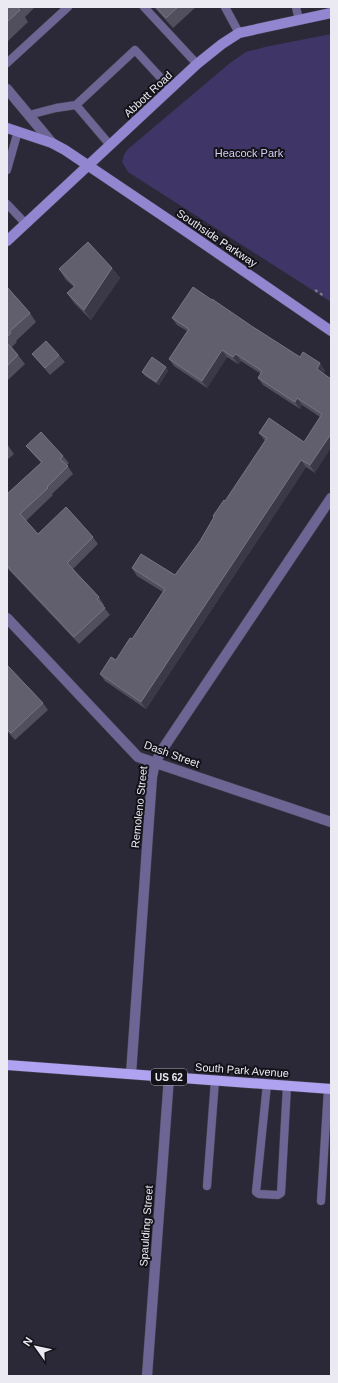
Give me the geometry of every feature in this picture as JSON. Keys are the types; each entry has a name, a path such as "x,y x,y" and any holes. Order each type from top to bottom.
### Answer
{"main road":[{"name":"South Park Avenue","path":"7,1065 330,1089"}],"street":[{"name":"Abbott Road","path":"7,241 197,64 222,44 239,33 331,13"},
{"path":"7,89 52,143"},
{"name":"Southside Parkway","path":"7,128 52,143 330,328"},
{"name":"Remoleno Street","path":"131,1074 152,777 155,763 162,750 331,498"},
{"name":"Dash Street","path":"7,618 138,757 331,822"},
{"name":"Spaulding Street","path":"147,1376 169,1077"}],"lane":[{"path":"7,63 68,7"},
{"path":"144,7 197,64"},
{"path":"225,7 239,33"},
{"path":"296,7 299,20"},
{"path":"29,115 56,108 76,105 135,50 171,88"},
{"path":"76,105 110,145"},
{"path":"7,167 18,131"},
{"path":"7,204 26,224"},
{"path":"207,1186 215,1080"},
{"path":"267,1084 256,1192 259,1194 278,1195 281,1192 288,1086"},
{"path":"321,1201 330,1089"}],"path":[{"path":"315,290 324,296"}],"green space":[{"name":"Heacock Park","path":"331,34 331,302 128,172 122,162 128,149 230,63 246,52"}],"building":[{"path":"7,7 17,7 20,10 7,22"},
{"path":"156,7 178,7 166,18"},
{"path":"88,242 112,268 84,310 67,293 75,286 59,269"},
{"path":"7,287 30,313 9,332 11,333 7,337"},
{"path":"193,287 300,357 303,352 320,363 317,369 331,379 331,434 310,465 301,460 141,702 100,674 111,657 116,660 130,638 132,639 165,589 132,568 141,554 175,575 200,541 214,517 213,516 224,500 225,501 267,438 259,433 269,418 304,442 322,414 297,398 295,402 258,378 262,371 236,354 233,357 222,350 202,381 169,359 189,329 172,318"},
{"path":"46,341 59,355 45,368 32,354"},
{"path":"7,343 18,355 7,366"},
{"path":"152,357 166,367 156,382 142,372"},
{"path":"41,432 63,456 60,459 68,466 47,487 48,488 20,514 38,534 66,507 77,519 93,537 67,563 99,597 97,599 105,608 74,637 7,566 7,494 42,462 26,446"},
{"path":"7,665 43,703 11,733 7,729"}]}
